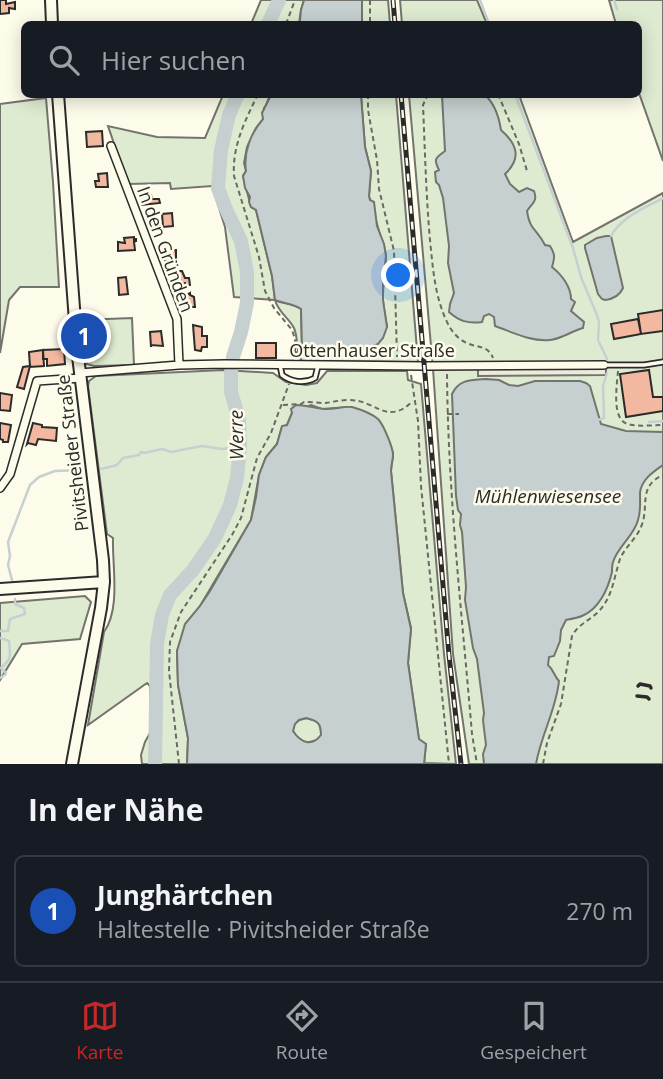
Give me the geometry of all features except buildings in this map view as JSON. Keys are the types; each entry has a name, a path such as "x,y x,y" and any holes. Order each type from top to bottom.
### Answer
{"main road":[{"path":"51,0 52,21"},
{"name":"Pivitsheider Straße","path":"58,98 73,306 104,582 72,764"},
{"path":"0,589 104,582"}],"street":[{"name":"In den Gründen","path":"111,146 177,319 179,365"},
{"name":"Ottenhauser Straße","path":"0,488 10,474 37,381 179,365 604,365"}],"lane":[{"name":"Ottenhauser Straße","path":"604,365 663,362"},
{"path":"280,365 282,375 291,380 305,382 317,375 318,366"}],"path":[{"path":"287,21 295,0"},
{"path":"370,0 370,21"},
{"path":"256,98 239,136 233,165 234,176 259,257 265,291 274,309 292,330 295,340 295,365"},
{"path":"368,98 379,189 394,251 397,366"},
{"path":"426,98 423,105 426,197 439,304 450,327 459,338 490,351 493,366"},
{"path":"500,98 519,144 527,172"},
{"path":"295,352 313,356 352,355 397,349"},
{"path":"618,365 616,400 620,420 631,425 663,425"},
{"path":"411,366 449,764"},
{"path":"447,366 447,414 462,615 477,764"},
{"path":"179,764 169,671 170,642 181,612 236,527 257,458 271,433 291,380"},
{"path":"282,405 348,400 359,401 387,413 404,409 414,400"},
{"path":"447,414 459,414"},
{"path":"543,764 547,743 561,704 572,636 607,600 621,558 642,526 647,489 651,482 663,475"}],"green space":[{"path":"261,0 304,0 299,21 252,21"},
{"path":"362,0 388,0 390,21 362,21"},
{"path":"400,0 477,0 486,21 402,21"},
{"path":"609,0 663,0 663,161 641,98 642,21 615,21"},
{"path":"46,98 59,287 20,287 9,300 0,353 0,104"},
{"path":"222,98 269,98 264,108 264,119 256,128 247,147 244,163 246,171 243,176 251,207 256,210 275,300 234,297 225,227 212,186 171,189 170,183 128,184 108,126 157,137 205,138"},
{"path":"361,98 396,98 418,362 302,361 298,354 294,328 275,300 301,309 302,348 311,353 370,347 387,327 383,299 385,253 369,196 371,171 365,147"},
{"path":"409,98 520,98 573,242 663,193 663,764 469,764 453,654 433,369"},
{"path":"132,318 134,365 87,364 87,342 82,320"},
{"path":"224,370 273,373 286,382 306,385 317,383 327,371 407,371 408,380 421,384 456,764 424,763 426,744 419,740 408,663 411,628 403,593 391,471 392,450 382,436 348,407 322,409 311,405 292,413 287,425 282,427 277,444 266,457 259,475 251,520 200,606 177,651 178,685 188,738 187,764 142,764 141,755 150,733 151,722 150,686 147,683 88,725 104,632 114,599 113,538 107,534 89,381 96,376"},
{"path":"85,596 91,602 80,639 22,644 0,680 0,603"},
{"path":"307,718 318,723 321,735 317,740 306,743 293,731 294,724"}],"shaded area":[{"path":"606,367 606,375 478,376 478,368"}],"water":[{"path":"304,0 362,0 362,21 300,21"},
{"path":"270,98 361,98 365,147 371,171 369,196 374,202 377,226 386,256 383,300 387,327 378,344 370,347 305,352 302,348 301,309 275,300 256,210 249,202 243,176 249,143 263,119 262,113"},
{"path":"442,98 488,98 498,116 501,130 514,146 514,162 505,174 510,184 519,192 527,188 534,191 535,200 527,211 530,222 545,245 552,249 552,267 568,286 571,299 575,302 571,311 584,322 583,328 554,339 536,340 495,326 494,317 489,314 484,316 482,322 472,323 460,320 449,312 454,293 448,263 449,246 443,198 435,172 439,170 436,159 445,151"},
{"path":"611,236 623,288 616,296 605,300 598,294 585,245"},
{"name":"Mühlenwiesensee","path":"486,379 518,386 535,381 580,381 590,386 601,424 626,431 663,432 663,465 643,484 638,520 615,556 605,592 588,613 566,620 554,656 549,657 548,665 559,681 536,764 484,764 484,713 465,600 461,514 456,496 452,394 462,383"},
{"path":"296,405 324,409 355,408 378,419 390,441 403,593 411,629 408,663 419,739 426,744 424,764 187,764 188,738 178,685 177,651 185,624 210,591 251,520 259,475 266,457 277,444 282,426 287,425 291,409","holes":["306,718 319,725 321,735 314,741 307,742 293,731 295,724"]}],"waterway":[{"name":"Werre","path":"269,21 279,0"},
{"path":"480,0 488,21"},
{"path":"614,0 617,9"},
{"name":"Werre","path":"155,764 157,644 162,615 170,595 193,570 215,538 230,505 237,478 239,419 231,392 231,372 247,303 247,272 241,241 218,188 221,150 229,115 236,98"},
{"path":"517,98 597,315 598,340 607,359"},
{"path":"611,236 627,218 663,198"},
{"path":"598,420 604,418 603,386 607,373"},
{"path":"649,422 663,421"},
{"path":"101,469 117,465 123,458 139,455 141,452 162,449 171,452 202,446 222,449 240,447"},
{"path":"12,580 8,565 8,542 30,485 39,477 55,471 81,470"},
{"path":"0,631 8,631 10,619 25,614 24,608 15,604 15,599"},
{"path":"0,638 9,641 10,654 1,668 6,673 0,678"}],"railway":[{"path":"393,0 395,21"},
{"path":"401,98 449,655 461,764"}],"wall":[{"path":"638,686 640,684 651,688"},
{"path":"637,696 649,699"}],"place":[{"name":"Junghärtchen","path":"84,336"}]}
